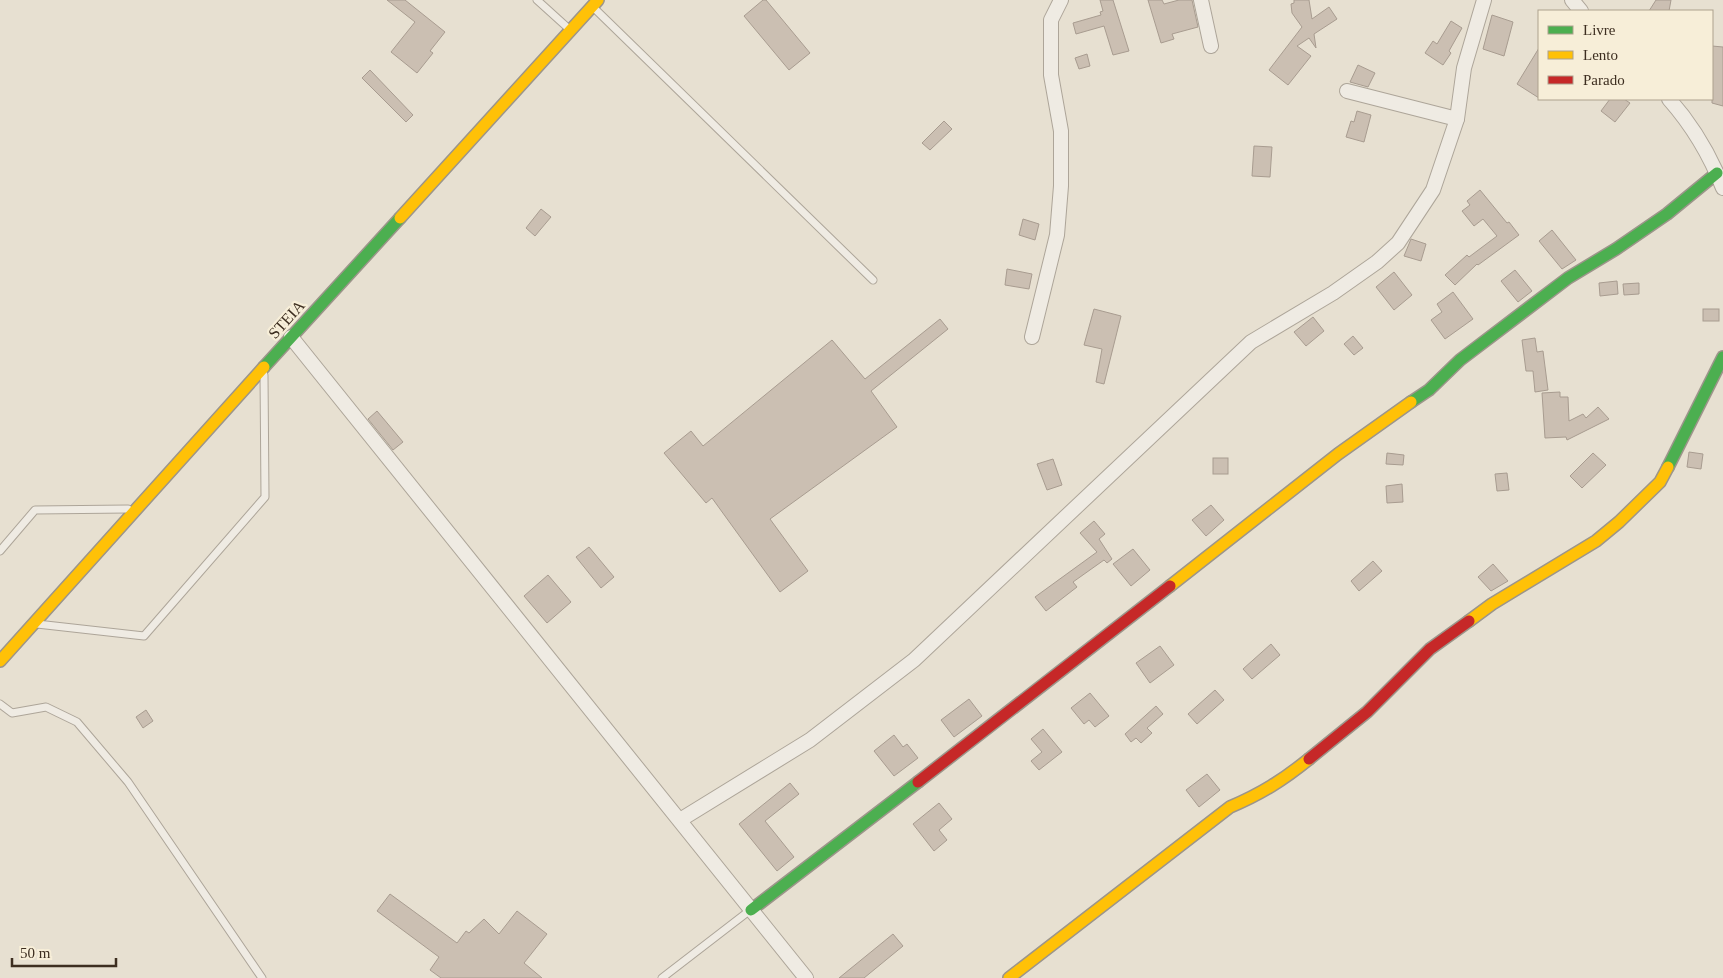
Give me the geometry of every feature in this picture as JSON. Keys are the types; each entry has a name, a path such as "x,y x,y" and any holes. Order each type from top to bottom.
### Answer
{"street":[{"path":"1032,337 1057,235 1061,186 1061,131 1051,75 1051,20 1061,0"},
{"path":"1201,0 1211,46"},
{"path":"680,820 810,740 914,660 1251,342 1333,293 1377,262 1398,243 1433,190 1456,119 1464,68 1484,0"},
{"path":"1572,0 1580,10"},
{"name":"STEIA","path":"0,660 595,3"},
{"path":"1347,91 1456,119"},
{"path":"1669,100 1681,113 1699,139 1723,188"},
{"path":"751,910 1057,675 1338,454 1428,390 1460,360 1568,278 1616,249 1667,214 1717,173"},
{"path":"291,337 806,978"},
{"path":"1009,978 1230,807 1256,796 1285,778 1367,712 1430,649 1492,604 1596,541 1618,522 1660,482 1722,362"}],"lane":[{"path":"537,0 570,30"},
{"path":"595,3 873,280"},
{"path":"34,624 144,636 265,497 264,368"},
{"path":"0,551 35,510 135,509"},
{"path":"0,704 12,713 46,707 77,722 128,782 262,978"},
{"path":"662,978 751,910"}],"building":[{"path":"387,0 405,0 445,32 430,51 433,53 417,73 391,52 415,22"},
{"path":"763,0 766,0 810,53 789,70 744,16"},
{"path":"1100,0 1113,0 1129,51 1113,55 1104,26 1076,34 1073,23 1101,15 1100,12 1103,11"},
{"path":"1148,0 1162,0 1164,4 1179,0 1192,0 1198,27 1172,34 1174,39 1161,43"},
{"path":"1294,0 1309,0 1312,19 1329,7 1337,19 1314,34 1316,48 1309,38 1297,46 1311,56 1288,85 1269,70 1302,27 1292,13 1291,4 1294,3"},
{"path":"1656,0 1671,0 1669,10 1650,10"},
{"path":"1492,15 1513,22 1504,56 1483,49"},
{"path":"1451,21 1462,28 1449,51 1451,53 1443,65 1425,53 1433,41 1437,44"},
{"path":"1713,46 1723,47 1723,106 1712,103"},
{"path":"1538,50 1538,97 1517,84"},
{"path":"1087,54 1090,66 1079,69 1075,58"},
{"path":"1358,65 1375,73 1368,87 1350,82"},
{"path":"370,70 413,115 406,122 362,78"},
{"path":"1609,100 1626,100 1630,103 1615,122 1601,111"},
{"path":"1357,111 1371,115 1364,142 1346,137 1351,121 1354,122"},
{"path":"944,121 952,129 930,150 922,143"},
{"path":"1254,146 1272,147 1270,177 1252,176"},
{"path":"1480,190 1519,235 1477,264 1455,285 1445,275 1467,255 1469,257 1497,236 1483,219 1474,226 1462,211 1470,205 1467,201"},
{"path":"541,209 551,217 535,236 526,228"},
{"path":"1023,219 1039,224 1035,240 1019,235"},
{"path":"1552,230 1576,260 1562,269 1539,241"},
{"path":"1411,239 1426,244 1421,261 1404,256"},
{"path":"1007,269 1032,274 1029,289 1005,285"},
{"path":"1515,270 1532,291 1518,302 1501,281"},
{"path":"1394,272 1412,295 1394,310 1376,287"},
{"path":"1617,281 1618,294 1600,296 1599,283"},
{"path":"1639,283 1639,294 1624,295 1623,284"},
{"path":"1453,292 1473,319 1445,339 1431,320 1442,312 1437,304"},
{"path":"1094,309 1121,316 1104,384 1096,382 1102,349 1084,345"},
{"path":"1703,309 1719,309 1719,321 1703,321"},
{"path":"1313,317 1324,331 1306,346 1294,332"},
{"path":"940,319 948,329 871,391 897,427 770,519 808,571 780,592 712,498 706,503 664,453 691,431 703,446 832,340 865,379"},
{"path":"1353,336 1363,348 1354,355 1344,344"},
{"path":"1535,338 1537,352 1543,351 1548,390 1535,392 1533,371 1526,371 1522,340"},
{"path":"1560,392 1560,397 1568,397 1569,421 1583,414 1586,418 1598,407 1609,419 1567,440 1566,437 1545,438 1542,393"},
{"path":"377,411 403,442 393,450 368,419"},
{"path":"1689,452 1703,454 1701,469 1687,467"},
{"path":"1387,453 1404,455 1403,465 1386,464"},
{"path":"1593,453 1606,465 1582,488 1570,476"},
{"path":"1213,458 1228,458 1228,474 1213,474"},
{"path":"1053,459 1062,485 1047,490 1037,464"},
{"path":"1507,473 1509,490 1497,491 1495,474"},
{"path":"1402,484 1403,502 1387,503 1386,486"},
{"path":"1211,505 1224,520 1206,536 1192,520"},
{"path":"1094,521 1105,534 1099,539 1112,559 1107,563 1104,560 1073,582 1077,587 1046,611 1035,597 1097,552 1080,533"},
{"path":"589,547 614,577 601,588 576,557"},
{"path":"1133,549 1150,570 1131,586 1113,564"},
{"path":"1373,561 1382,571 1359,591 1351,581"},
{"path":"1493,564 1508,581 1491,591 1478,577"},
{"path":"548,575 571,602 547,623 524,596"},
{"path":"1271,644 1280,655 1252,679 1243,669"},
{"path":"1160,646 1174,665 1150,683 1136,663"},
{"path":"1215,690 1224,700 1197,724 1188,714"},
{"path":"1090,693 1109,716 1095,727 1089,720 1084,724 1071,708"},
{"path":"969,699 982,716 954,737 941,720"},
{"path":"1156,706 1163,714 1147,728 1152,733 1141,743 1136,738 1131,742 1125,734"},
{"path":"146,710 153,721 143,728 136,717"},
{"path":"1043,729 1062,752 1039,770 1031,761 1042,752 1031,739"},
{"path":"894,735 903,747 907,744 918,758 894,776 874,751"},
{"path":"1207,774 1220,790 1199,807 1186,790"},
{"path":"790,783 799,794 765,821 794,857 777,871 739,824"},
{"path":"939,803 952,819 939,830 947,840 934,851 913,824"},
{"path":"390,894 457,943 466,931 469,933 484,919 499,934 517,911 547,934 524,963 542,978 441,978 430,970 439,957 377,911"},
{"path":"893,934 903,946 864,978 839,978"}],"traffic: fast":[{"path":"1411,402 1429,390 1460,360 1568,278 1616,249 1667,214 1717,173"},
{"path":"264,367 400,218"},
{"path":"1668,467 1723,357"},
{"path":"751,910 918,782"}],"traffic: slow":[{"path":"400,218 598,0"},
{"path":"0,661 264,367"},
{"path":"1170,586 1338,454 1411,402"},
{"path":"1469,621 1492,604 1596,541 1619,522 1660,482 1668,467"},
{"path":"1009,978 1230,807 1271,786 1309,759"}],"traffic: jam":[{"path":"918,782 1170,586"},
{"path":"1309,759 1367,712 1430,649 1469,621"}]}
